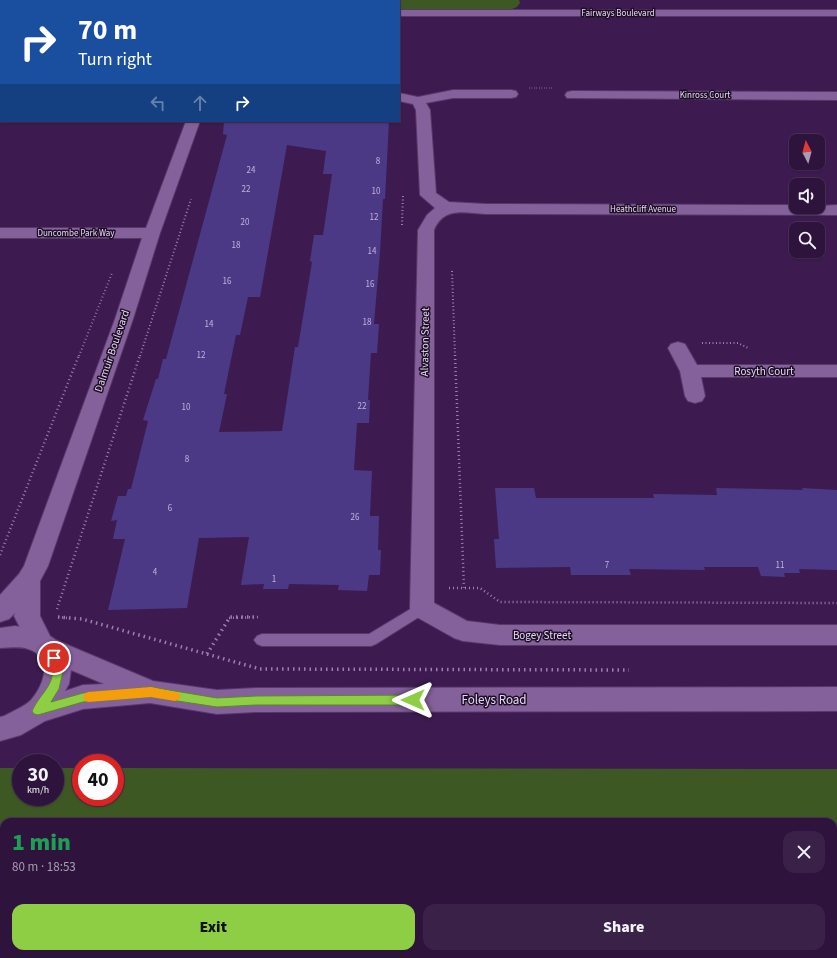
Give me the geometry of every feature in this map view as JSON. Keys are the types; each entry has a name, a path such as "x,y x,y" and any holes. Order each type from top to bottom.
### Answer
{"street":[{"path":"527,0 529,13"},
{"path":"712,0 719,14"},
{"name":"Fairways Boulevard","path":"400,13 837,13"},
{"path":"400,97 418,101 453,94 511,94"},
{"name":"Kinross Court","path":"572,95 837,96"},
{"path":"418,101 423,110 428,195 441,205 449,207"},
{"name":"Dalmuir Boulevard","path":"0,612 28,581 36,566 111,355 152,233 193,122"},
{"name":"Heathcliff Avenue","path":"449,207 502,209 837,210"},
{"name":"Alvaston Street","path":"422,598 426,230 429,221 435,214 449,207"},
{"name":"Duncombe Park Way","path":"0,233 152,233"},
{"path":"678,348 690,371 694,396"},
{"name":"Rosyth Court","path":"690,371 837,372"},
{"name":"Dalmuir Boulevard","path":"28,581 27,616 58,667 54,689 38,711"},
{"name":"Bogey Street","path":"422,598 463,631 500,635 837,635"},
{"name":"Foleys Road","path":"0,638 22,637 45,645 151,692"},
{"name":"Foleys Road","path":"38,711 83,697 151,692 217,702 264,700 837,699"},
{"path":"0,729 6,729 38,711"}],"lane":[{"path":"262,640 371,640 422,598"}],"path":[{"path":"55,617 192,196"},
{"path":"452,263 464,588"},
{"path":"0,555 114,267"},
{"path":"422,598 464,588 480,588 500,602 837,603"},
{"path":"27,616 82,619 260,669 632,670"}],"green space":[{"path":"400,0 519,0 520,3 517,7 510,10 400,10"},
{"path":"0,768 12,768 12,806 64,806 64,768 72,768 72,806 124,806 124,768 837,769 837,818 0,818"}],"building":[{"path":"224,122 389,122 385,199 383,199 374,324 379,324 377,353 371,353 368,400 370,400 369,423 357,423 354,470 372,471 370,516 379,516 378,550 381,550 380,575 369,575 367,591 338,590 339,585 289,584 288,589 263,589 264,584 241,585 249,537 199,538 187,608 108,610 125,539 113,539 117,520 111,521 118,496 126,496 128,489 131,489 148,421 143,420 156,379 158,379 163,359 166,359 227,135 223,134","holes":["287,145 326,151 323,174 332,174 323,235 314,235 310,261 312,262 298,347 295,347 282,431 219,432 227,394 224,394 236,335 240,335 248,297 260,297"]},
{"path":"495,488 534,488 536,498 654,498 653,494 717,495 716,488 803,490 802,488 837,490 837,570 799,569 800,573 784,573 785,577 761,576 758,567 704,567 705,570 629,569 631,575 571,575 570,567 496,568 494,539 499,539"}],"slow traffic":[{"path":"88,697 151,692 175,696"}],"route":[{"path":"54,658 58,667 54,689 38,711 83,697 151,692 217,702 256,700 413,700"}]}
